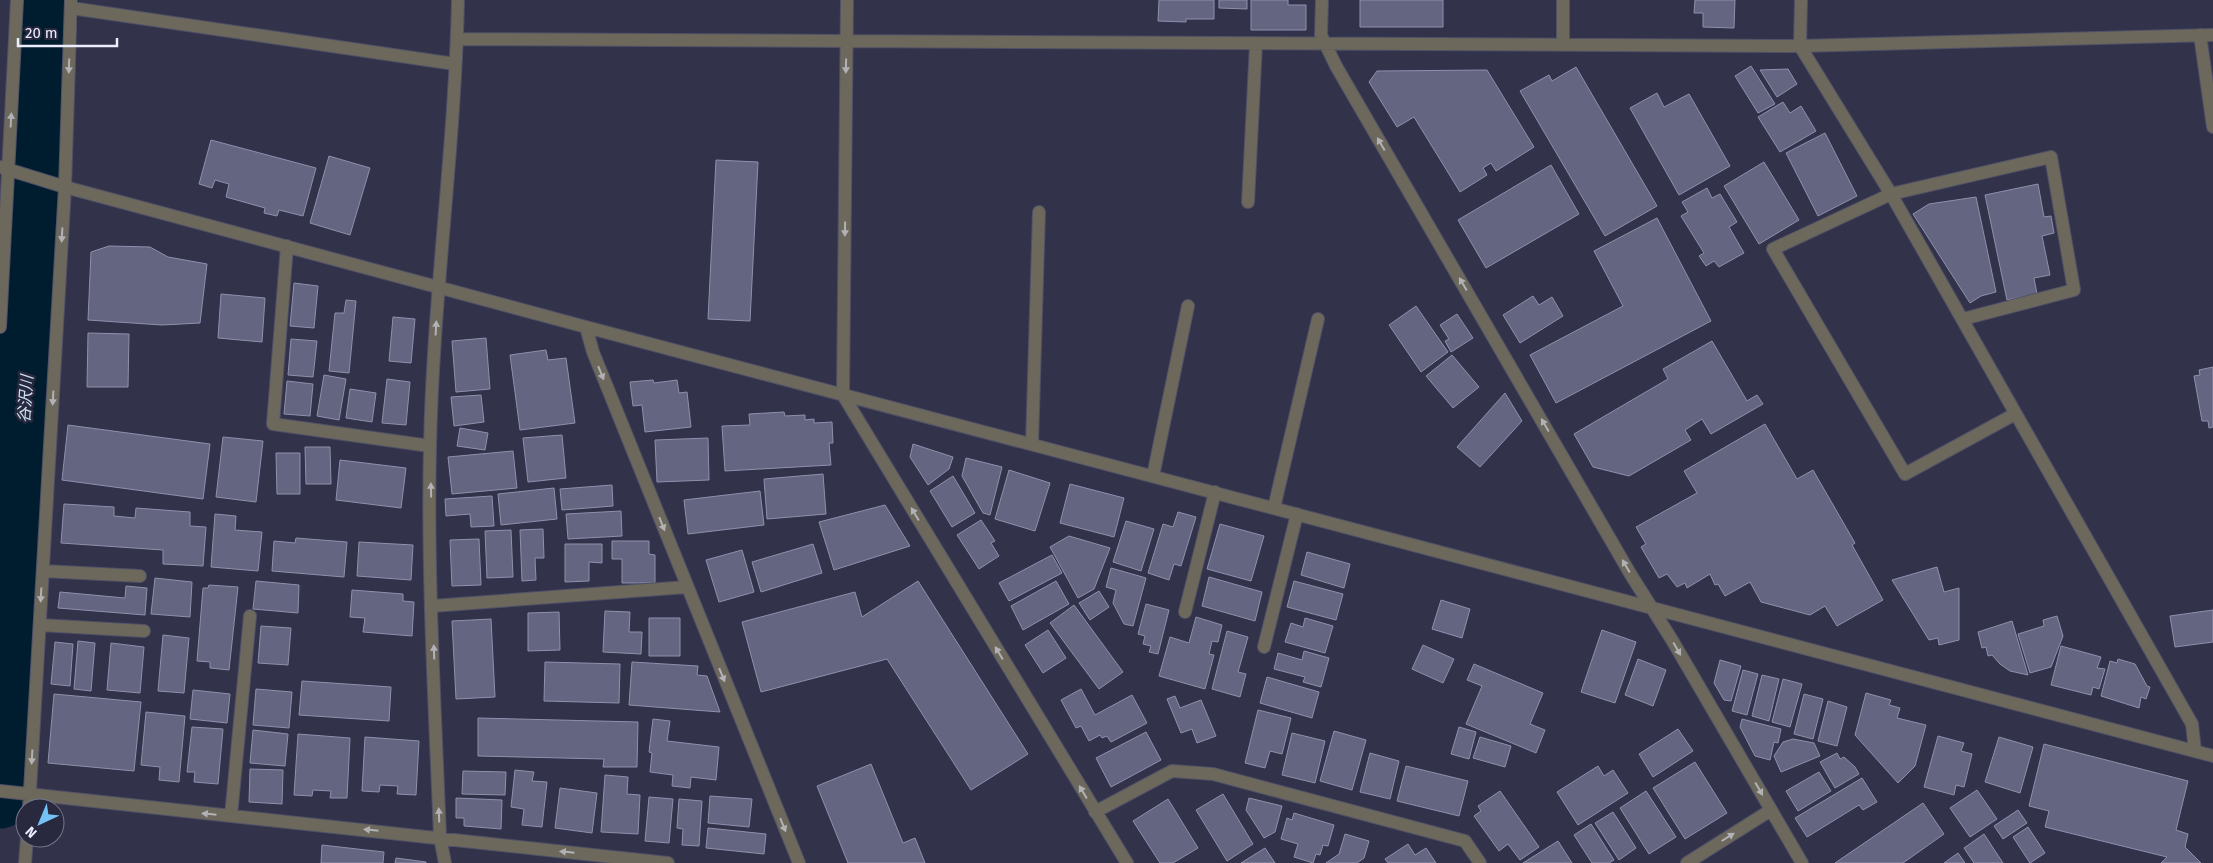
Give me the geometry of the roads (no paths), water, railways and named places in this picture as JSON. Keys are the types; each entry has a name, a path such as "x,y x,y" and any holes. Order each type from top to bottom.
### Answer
{"street":[{"path":"0,327 4,168 17,0"},
{"path":"445,863 440,837 432,606 430,446 438,286 456,64 458,0"},
{"path":"847,0 843,395 1127,863"},
{"path":"1322,0 1322,35 1336,66 1802,863"},
{"path":"1563,0 1563,44"},
{"path":"1801,0 1800,46 1963,319 2192,724 2195,751"},
{"path":"30,798 71,4 456,64"},
{"path":"2200,35 2213,127"},
{"path":"457,39 1800,46 2213,35"},
{"path":"1248,202 1256,44"},
{"path":"1963,319 2074,290 2051,157 1890,194 1773,249 1905,474 2015,414"},
{"path":"4,168 586,327 2213,756"},
{"path":"1032,444 1039,212"},
{"path":"287,246 273,424 430,446"},
{"path":"1152,476 1188,306"},
{"path":"1274,508 1318,318"},
{"path":"586,327 593,352 798,863"},
{"path":"1185,612 1215,492"},
{"path":"1264,647 1298,514"},
{"path":"43,570 140,576"},
{"path":"432,606 687,587"},
{"path":"232,816 250,616"},
{"path":"40,625 144,631"},
{"path":"1095,812 1172,771 1213,774 1465,841 1480,863"},
{"path":"0,791 668,863"},
{"path":"1686,863 1771,810"},
{"path":"25,863 26,848"}],"waterway":[{"name":"谷沢川","path":"0,799 42,139 49,0"}]}
